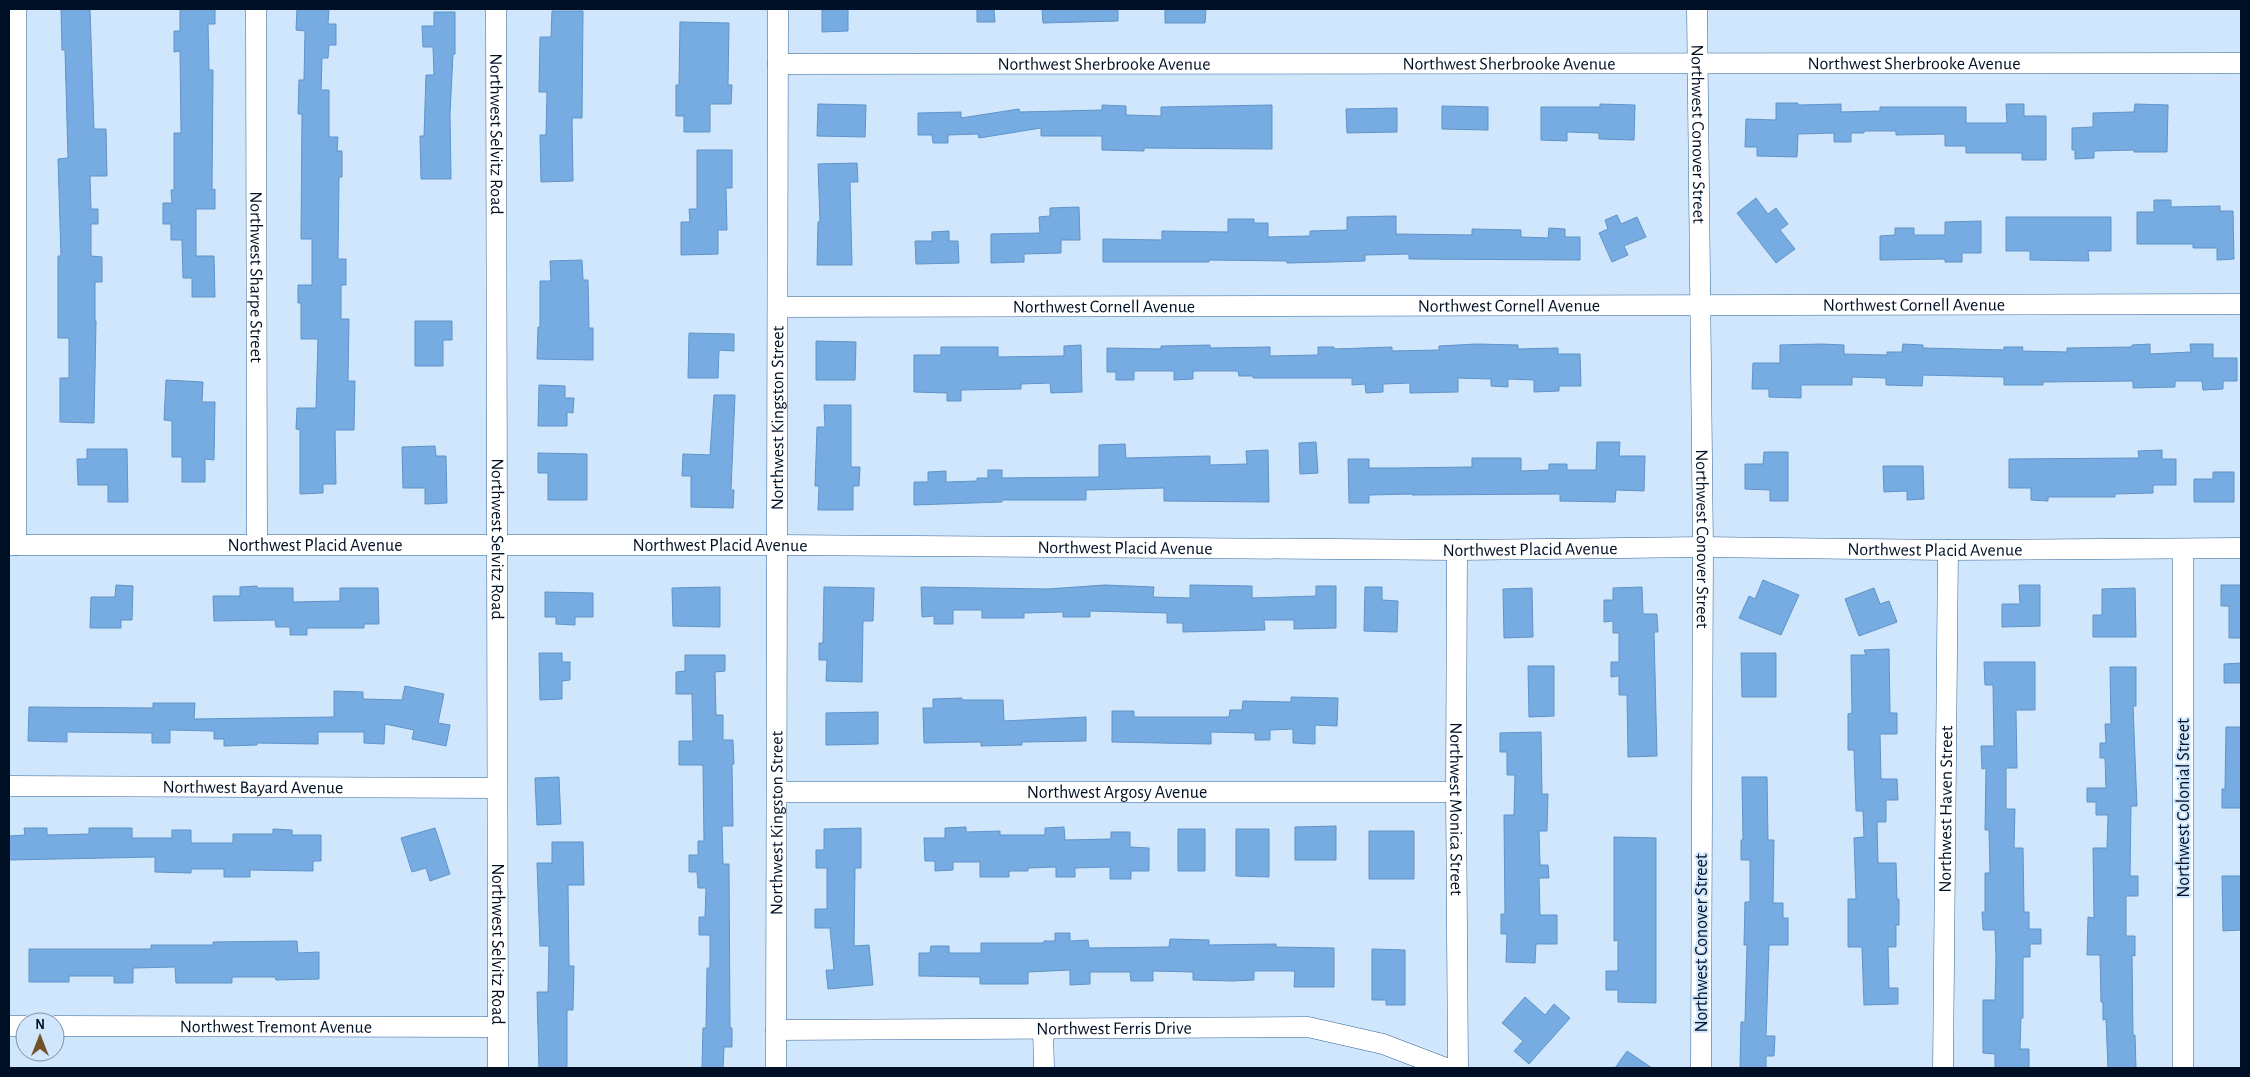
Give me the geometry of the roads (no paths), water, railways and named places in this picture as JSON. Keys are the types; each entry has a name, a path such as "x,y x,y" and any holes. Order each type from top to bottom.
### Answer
{"street":[{"path":"12,545 16,9"},
{"name":"Northwest Sharpe Street","path":"256,9 257,544"},
{"name":"Northwest Selvitz Road","path":"496,9 499,545 496,788 498,1068"},
{"name":"Northwest Kingston Street","path":"776,1068 778,9"},
{"name":"Northwest Conover Street","path":"1696,9 1703,547 1701,1068"},
{"name":"Northwest Sherbrooke Avenue","path":"778,64 2241,63"},
{"name":"Northwest Cornell Avenue","path":"778,307 2241,304"},
{"name":"Northwest Placid Avenue","path":"12,545 778,545 1457,550 1703,547 1948,550 2241,548"},
{"name":"Northwest Colonial Street","path":"2183,548 2183,1068"},
{"name":"Northwest Monica Street","path":"1457,550 1458,1068"},
{"name":"Northwest Haven Street","path":"1943,1068 1948,550"},
{"name":"Northwest Bayard Avenue","path":"9,786 496,788"},
{"name":"Northwest Argosy Avenue","path":"777,792 1456,792"},
{"name":"Northwest Tremont Avenue","path":"65,1026 498,1027"},
{"name":"Northwest Ferris Drive","path":"776,1030 1308,1027 1383,1044 1446,1068"},
{"path":"1043,1029 1044,1068"}]}
